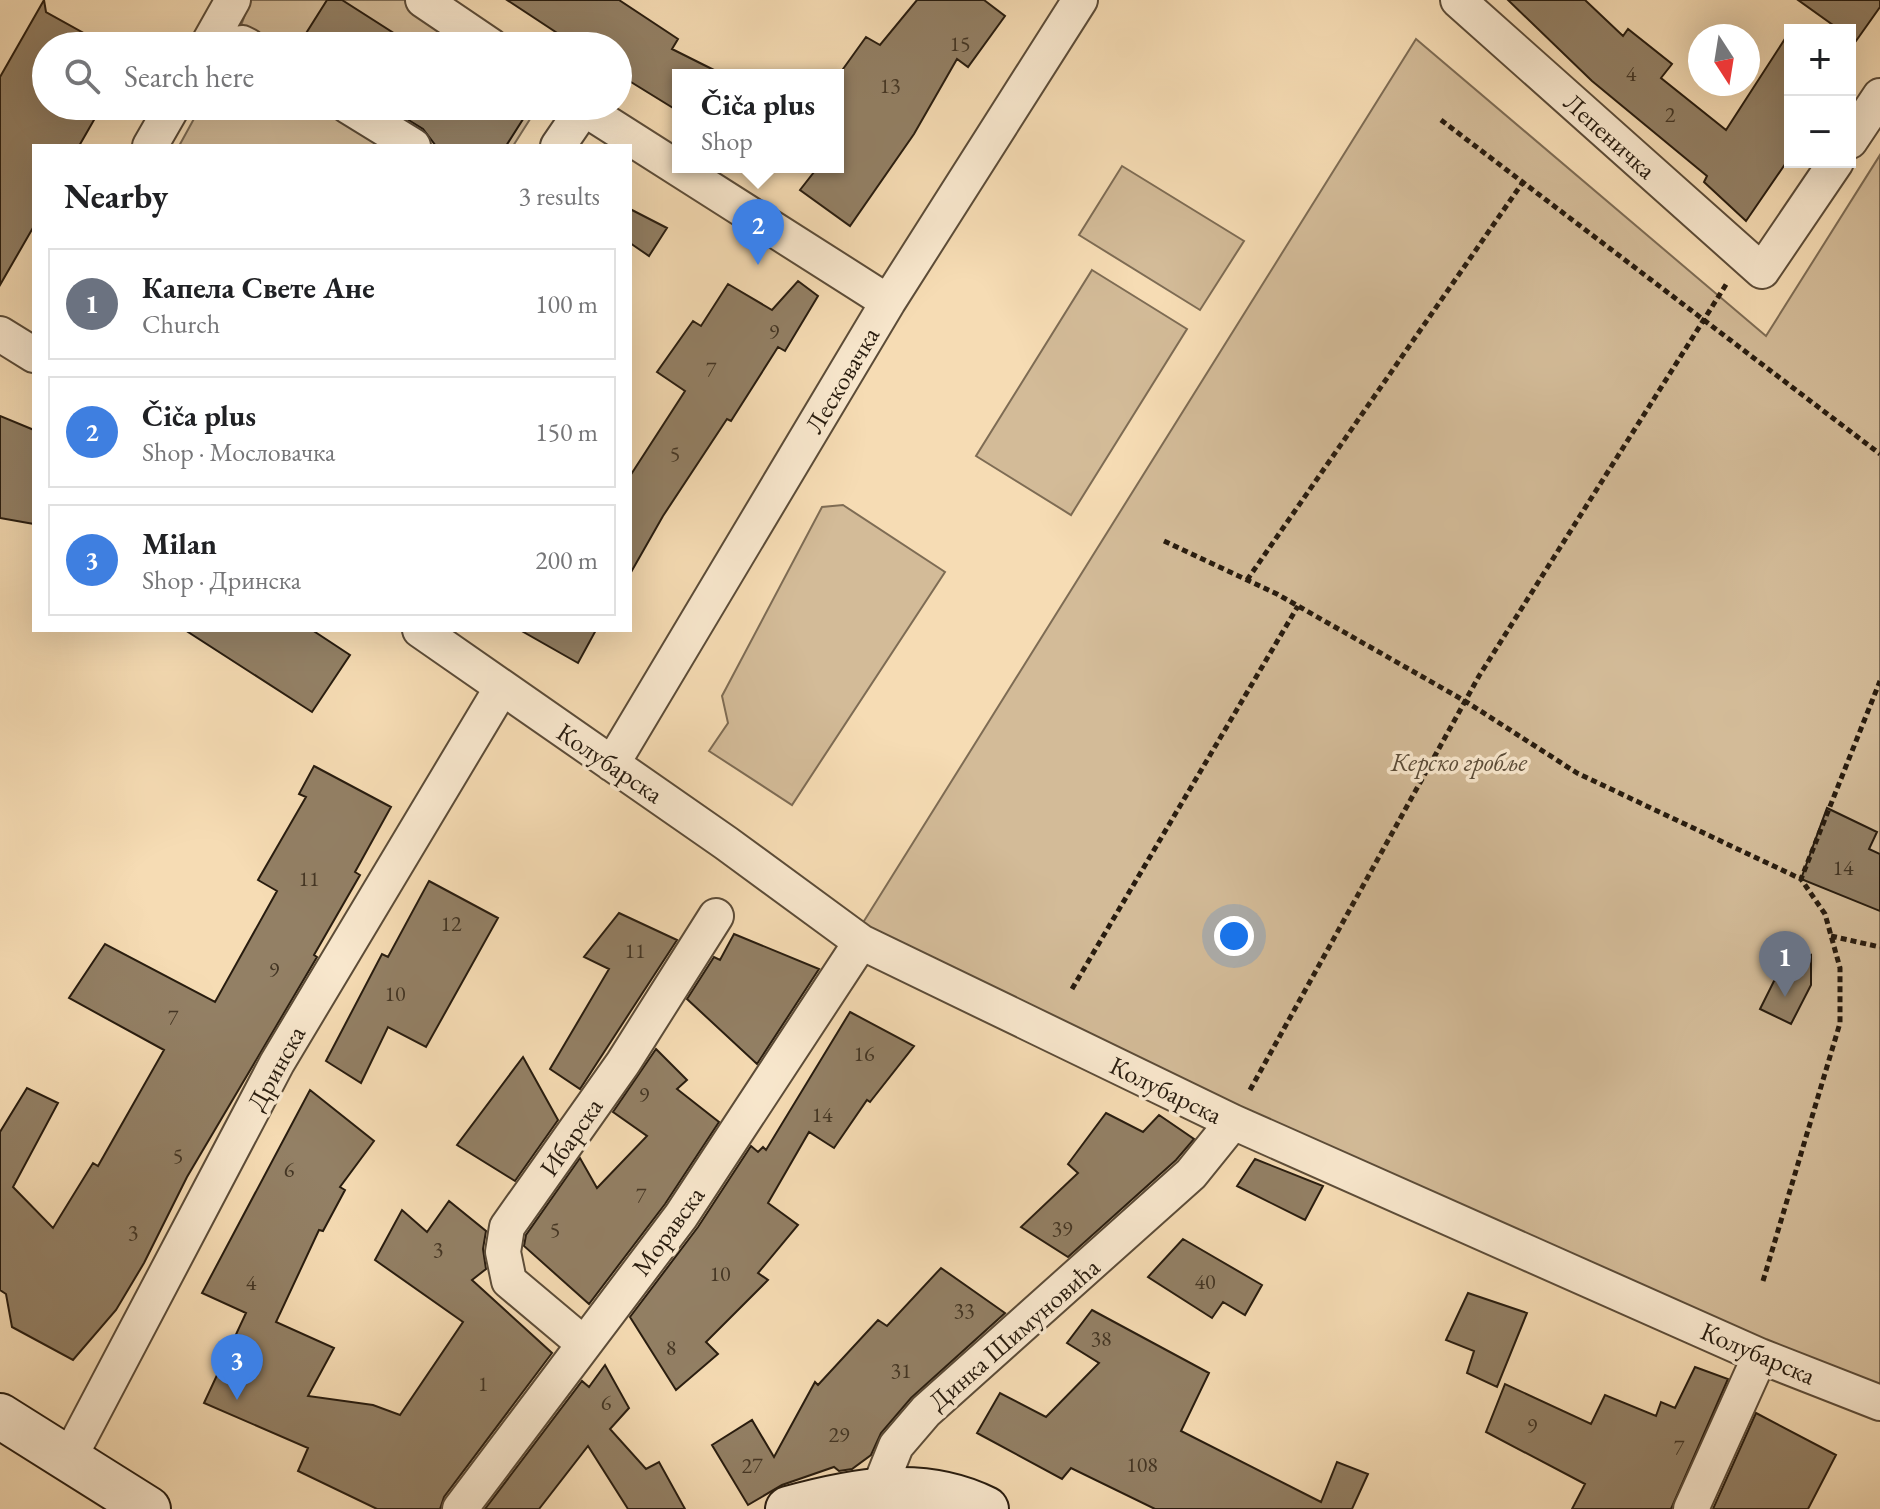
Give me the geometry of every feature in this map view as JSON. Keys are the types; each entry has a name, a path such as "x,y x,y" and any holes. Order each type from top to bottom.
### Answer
{"street":[{"path":"215,32 233,0"},
{"path":"423,0 470,32"},
{"name":"Лесковачка","path":"612,764 888,302 1080,0"},
{"name":"Лепеничка","path":"1458,0 1491,12 1753,263"},
{"path":"1856,132 1880,96"},
{"path":"151,144 165,120"},
{"path":"371,120 410,144"},
{"path":"559,144 574,120"},
{"path":"602,120 672,164"},
{"path":"1753,263 1831,168"},
{"path":"686,173 888,302"},
{"path":"0,334 32,353"},
{"name":"Колубарска","path":"423,632 861,942 1233,1122 1760,1356 1880,1403"},
{"name":"Дринска","path":"69,1458 277,1063 501,689"},
{"name":"Ибарска","path":"584,1344 509,1281 503,1252 507,1227 623,1063 716,916"},
{"name":"Моравска","path":"460,1509 681,1216 861,942"},
{"name":"Динка Шимуновића","path":"878,1491 896,1446 926,1411 1180,1185 1233,1122"},
{"path":"1691,1509 1760,1356"},
{"path":"0,1416 148,1509"},
{"path":"788,1509 878,1491 928,1490 986,1509"}],"path":[{"path":"1441,120 1880,454"},
{"path":"1247,580 1523,182"},
{"path":"1233,1122 1465,701 1753,263"},
{"path":"1164,541 1298,606 1465,701 1577,773 1801,879 1825,914 1840,968 1840,1023 1763,1281"},
{"path":"1072,989 1298,606"},
{"path":"1801,879 1880,681"},
{"path":"1831,936 1880,947"}],"green space":[{"path":"250,0 411,0 458,32 239,32"},
{"name":"Керско гробље","path":"1416,39 1766,336 1880,155 1880,1408 849,945"},
{"path":"193,120 529,120 514,144 180,144"},
{"path":"1122,166 1244,241 1200,310 1079,235"},
{"path":"1092,270 1187,329 1071,515 976,456"},
{"path":"843,505 945,572 792,805 709,751 728,723 722,696 822,507"}],"building":[{"path":"44,0 46,12 82,32 32,32 32,120 94,120 80,144 32,144 32,229 0,285 0,77"},
{"path":"327,0 342,0 392,32 307,32"},
{"path":"507,0 619,0 678,39 672,49 712,69 672,69 672,107 632,83 632,32 556,32"},
{"path":"917,0 984,0 1005,16 968,67 957,59 914,134 850,226 800,190 813,173 844,173 843,69 866,37 880,45"},
{"path":"1508,0 1585,0 1623,36 1628,29 1672,64 1661,78 1726,130 1748,96 1760,96 1760,77 1784,40 1784,166 1746,221 1704,182 1707,176 1592,81"},
{"path":"1798,0 1880,0 1880,7 1856,41 1856,24 1832,24"},
{"path":"409,120 522,120 507,144 434,144 423,129"},
{"path":"632,210 667,228 649,256 632,244"},
{"path":"798,281 818,296 785,351 778,347 731,421 727,419 663,516 632,570 632,473 685,391 657,372 693,321 701,326 728,284 772,310"},
{"path":"0,416 32,429 32,524 0,518"},
{"path":"188,632 315,632 350,655 312,712"},
{"path":"524,632 595,632 578,663"},
{"path":"314,766 391,807 355,872 360,875 314,955 317,957 187,1177 144,1263 116,1310 73,1360 12,1327 6,1294 0,1290 0,1132 27,1088 58,1103 13,1187 53,1228 93,1163 98,1166 164,1050 69,998 105,944 215,1002 277,891 258,880 306,797 299,794"},
{"path":"1827,808 1877,832 1869,849 1880,854 1880,911 1801,879"},
{"path":"429,881 498,918 426,1047 388,1027 361,1083 326,1061 382,954 388,957"},
{"path":"619,913 677,940 580,1089 550,1069 609,969 584,957"},
{"path":"734,934 819,969 757,1064 687,999 714,957 720,960"},
{"path":"1811,955 1811,985 1791,1024 1760,1009 1781,967"},
{"path":"850,1012 914,1046 870,1102 867,1100 834,1148 809,1132 768,1203 798,1225 758,1273 768,1280 706,1342 718,1354 676,1390 630,1317 698,1227 751,1146 758,1152 763,1147 766,1150"},
{"path":"656,1049 687,1080 677,1089 719,1122 665,1204 589,1304 524,1246 526,1235 580,1158 597,1188 647,1136 613,1112"},
{"path":"523,1057 558,1120 515,1181 457,1145"},
{"path":"310,1090 374,1141 340,1187 345,1190 323,1231 319,1230 276,1322 334,1348 308,1396 373,1405 400,1415 463,1322 375,1260 402,1210 427,1232 449,1201 486,1231 483,1249 486,1269 472,1280 552,1353 444,1497 440,1509 377,1509 298,1471 308,1448 204,1403 246,1313 202,1293"},
{"path":"1106,1113 1143,1132 1159,1115 1194,1139 1176,1160 1068,1257 1021,1227 1078,1173 1068,1164"},
{"path":"1255,1159 1323,1186 1305,1220 1237,1186"},
{"path":"1183,1239 1262,1285 1245,1315 1223,1302 1212,1318 1148,1277"},
{"path":"941,1268 1005,1313 911,1398 881,1433 871,1455 852,1469 839,1471 834,1467 782,1485 748,1505 712,1445 752,1420 774,1457 815,1382 818,1385 878,1320 887,1326"},
{"path":"1468,1293 1527,1313 1497,1387 1467,1373 1474,1351 1446,1340"},
{"path":"1092,1310 1209,1373 1181,1431 1321,1502 1337,1462 1368,1474 1352,1509 1155,1509 1071,1468 1062,1479 977,1433 1000,1393 1046,1417 1099,1363 1067,1343"},
{"path":"605,1365 629,1408 610,1429 646,1469 659,1462 685,1509 628,1509 588,1446 539,1509 485,1509 582,1381 589,1387"},
{"path":"1695,1367 1728,1379 1671,1509 1572,1509 1585,1484 1486,1432 1505,1384 1591,1424 1605,1395 1656,1416 1661,1402 1675,1408"},
{"path":"1756,1413 1836,1455 1808,1509 1713,1509"}],"place":[{"name":"Čiča plus","path":"758,265"},
{"name":"Капела Свете Ане","path":"1785,997"},
{"name":"Milan","path":"237,1400"}]}
